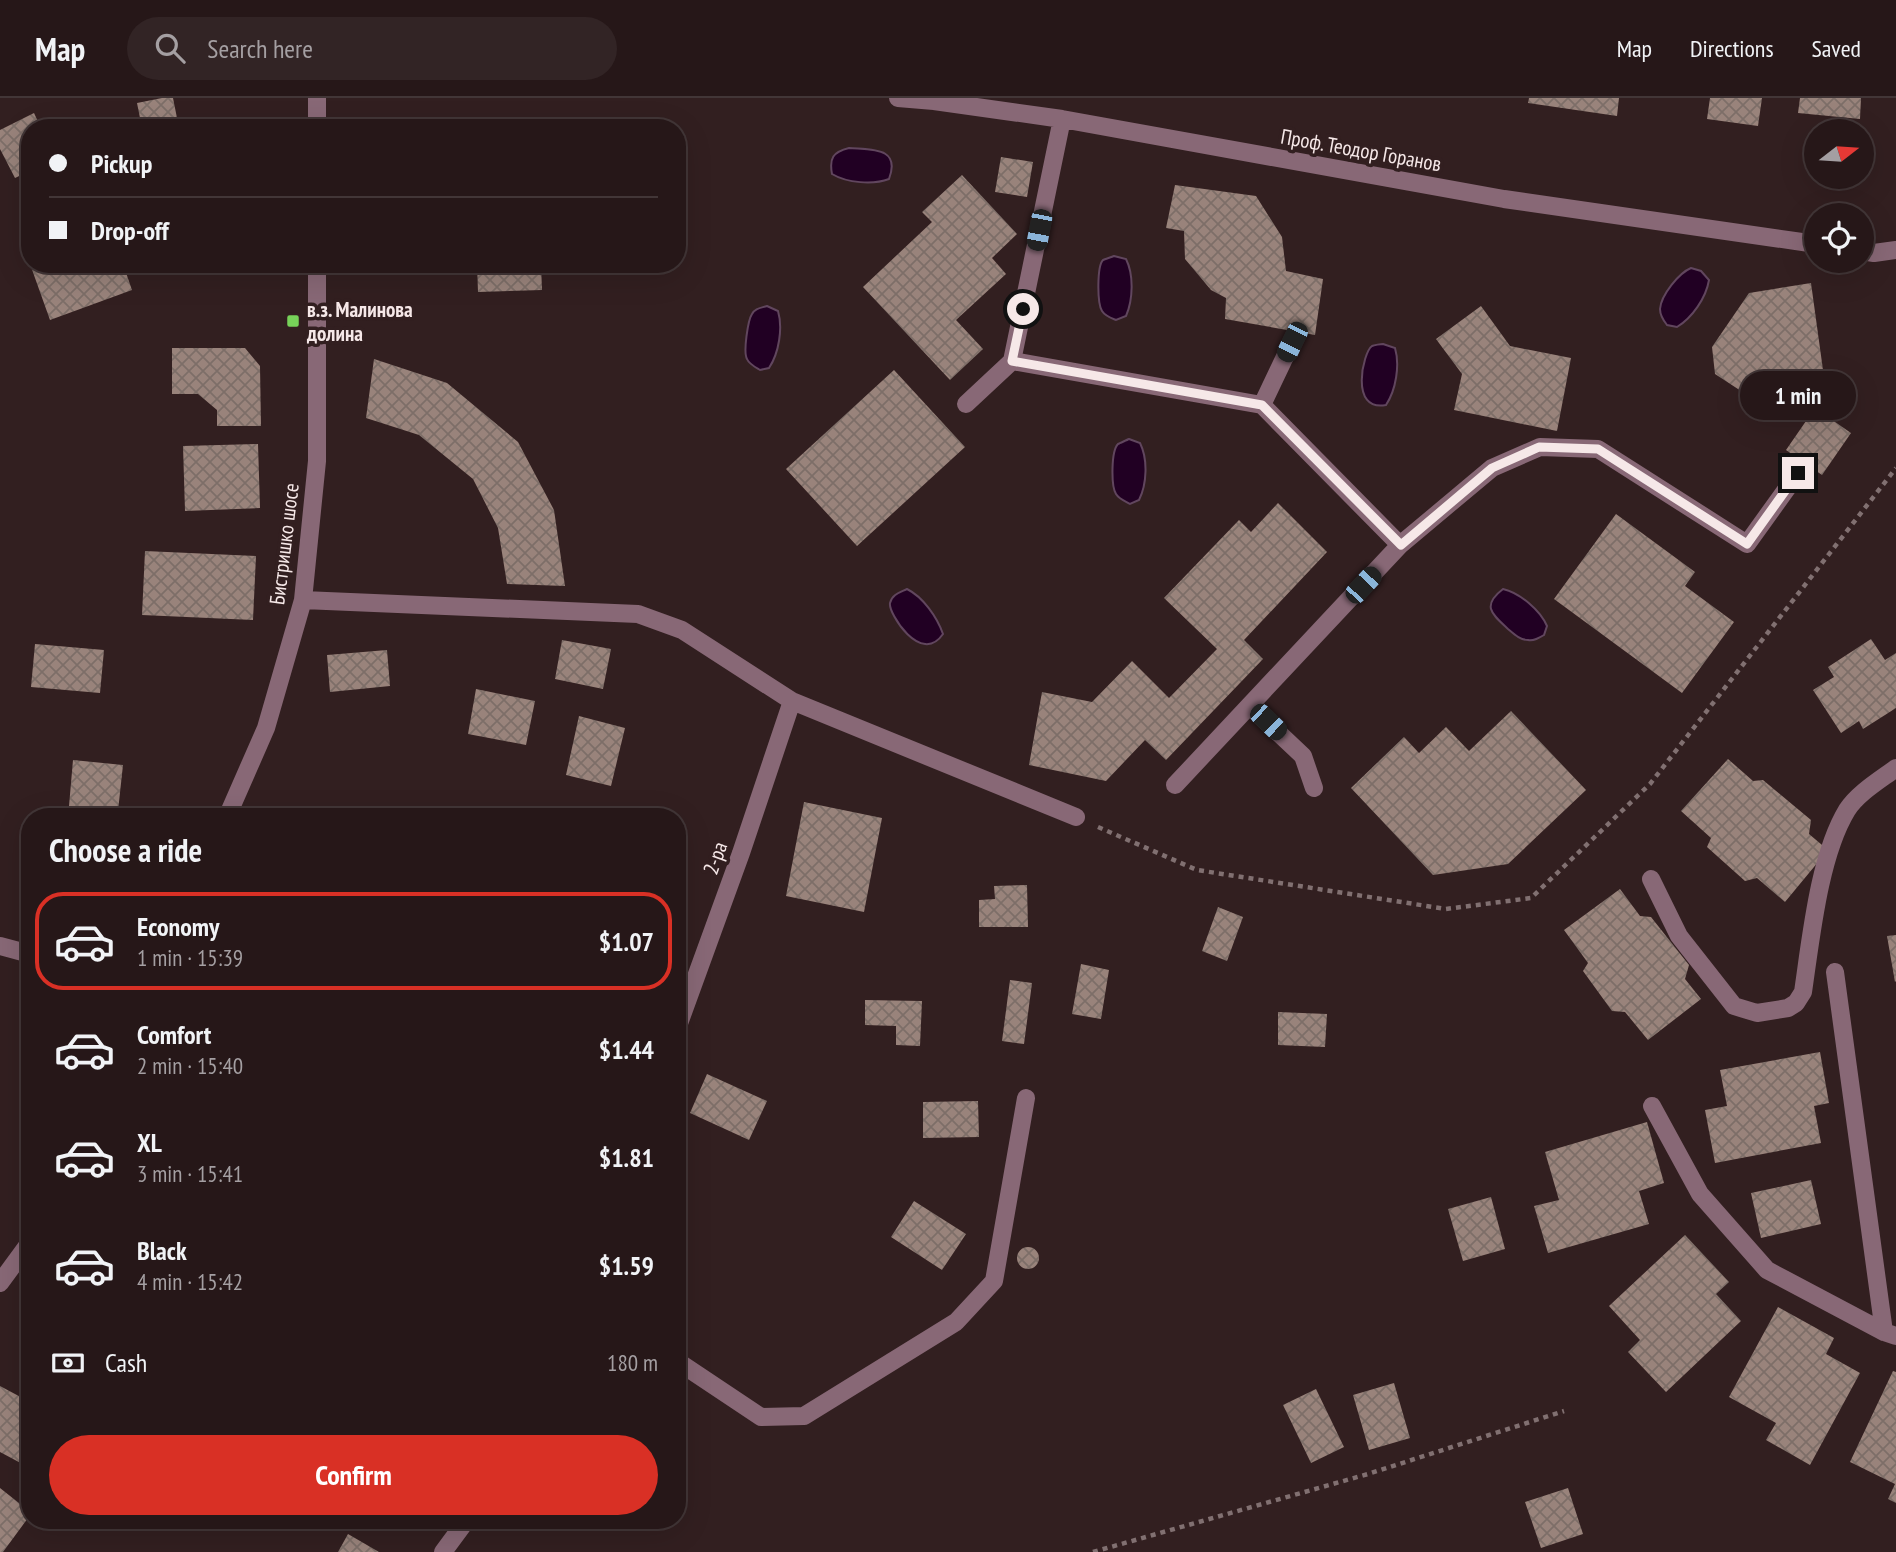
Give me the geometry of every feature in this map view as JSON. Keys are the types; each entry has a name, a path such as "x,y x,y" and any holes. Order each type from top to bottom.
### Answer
{"street":[{"path":"317,98 317,119"},
{"name":"Проф. Теодор Горанов","path":"898,98 1062,119 1504,199 1804,242"},
{"path":"966,404 1012,361 1062,119"},
{"path":"1874,252 1896,250"},
{"name":"Бистришко шосе","path":"232,808 266,727 303,600 317,461 317,273"},
{"path":"1262,405 1292,342"},
{"path":"1012,361 1262,405 1401,545"},
{"path":"1175,785 1401,545 1492,468 1539,447 1598,449 1747,544 1798,473"},
{"path":"303,600 638,614 682,630 792,701 1076,817"},
{"name":"2-ра","path":"686,1003 741,853 792,701"},
{"path":"1250,706 1303,756 1314,788"},
{"path":"1651,879 1679,936 1734,1006 1757,1013 1788,1009 1803,992 1816,906 1834,839 1848,808 1896,768"},
{"path":"0,946 21,952"},
{"path":"1835,972 1890,1334"},
{"path":"686,1367 761,1418 804,1416 956,1322 994,1281 1026,1098"},
{"path":"1652,1106 1700,1194 1767,1270 1890,1334"},
{"path":"0,1283 21,1254"},
{"path":"443,1552 460,1529"}],"path":[{"path":"1076,817 1197,870 1446,909 1531,898 1650,784 1896,468"},
{"path":"1093,1552 1368,1474 1564,1411"}],"shaded area":[{"path":"849,148 875,150 888,156 892,169 889,179 860,182 832,174 833,156"},
{"path":"1114,256 1126,259 1132,288 1126,316 1116,320 1102,311 1099,293 1101,264 1103,260"},
{"path":"1691,268 1701,271 1709,280 1705,294 1698,307 1683,323 1677,327 1667,325 1660,311 1661,303 1676,279"},
{"path":"767,306 778,311 780,333 778,348 769,368 760,370 747,359 747,336 753,312"},
{"path":"1383,344 1395,348 1396,377 1386,405 1374,405 1367,400 1363,391 1363,369 1372,346"},
{"path":"1129,439 1140,443 1146,472 1139,500 1130,504 1116,494 1113,477 1116,448 1118,444"},
{"path":"907,589 924,602 937,621 943,634 934,642 925,644 916,641 894,617 891,600"},
{"path":"1503,589 1523,598 1534,608 1547,626 1544,635 1532,640 1522,639 1497,619 1491,610 1492,600"}],"building":[{"path":"173,98 177,119 140,119 137,103"},
{"path":"1529,98 1619,98 1617,116 1528,103"},
{"path":"1710,98 1762,98 1758,126 1707,119"},
{"path":"1800,98 1861,98 1860,119 1798,113"},
{"path":"34,113 37,119 22,119"},
{"path":"21,120 21,175 15,178 0,149 0,130"},
{"path":"1001,157 1033,162 1027,197 995,192"},
{"path":"962,175 1017,234 992,258 1006,274 956,320 983,349 950,380 863,287 932,222 922,212"},
{"path":"1175,185 1256,196 1282,237 1286,271 1323,279 1315,335 1225,319 1226,298 1211,290 1185,259 1184,231 1166,228"},
{"path":"33,273 126,273 132,290 50,320"},
{"path":"477,273 541,273 542,290 478,292"},
{"path":"1811,283 1827,399 1767,408 1715,374 1712,347 1749,293"},
{"path":"1481,306 1510,346 1571,358 1557,431 1454,410 1462,374 1436,339"},
{"path":"172,348 245,348 260,366 261,426 217,426 217,410 198,394 172,394"},
{"path":"374,359 447,383 518,442 554,510 565,586 507,584 498,528 473,479 419,435 366,418"},
{"path":"894,370 965,447 857,546 786,469"},
{"path":"1815,408 1851,433 1822,475 1786,450"},
{"path":"258,444 260,508 185,511 183,446"},
{"path":"1278,503 1327,552 1244,640 1263,659 1166,760 1145,740 1106,781 1029,765 1042,692 1092,702 1132,661 1169,698 1217,649 1164,598 1239,520 1251,532"},
{"path":"1616,514 1695,572 1685,586 1734,622 1682,693 1554,599"},
{"path":"145,551 256,556 253,620 142,615"},
{"path":"1871,639 1885,660 1896,653 1896,708 1863,729 1859,721 1841,733 1813,690 1834,677 1828,667"},
{"path":"562,640 611,649 603,689 555,679"},
{"path":"35,644 104,650 100,693 31,687"},
{"path":"387,650 390,686 330,692 327,655"},
{"path":"476,689 535,701 526,745 468,734"},
{"path":"1511,711 1586,790 1508,864 1433,875 1351,788 1404,737 1419,753 1446,727 1469,751"},
{"path":"579,716 625,728 611,786 566,775"},
{"path":"1728,759 1753,781 1763,780 1811,820 1809,834 1828,850 1785,902 1757,878 1745,881 1707,847 1711,838 1681,811"},
{"path":"73,760 123,765 118,808 69,806"},
{"path":"804,802 882,818 864,912 786,896"},
{"path":"1027,885 1028,927 979,927 979,900 995,899 994,886"},
{"path":"1620,889 1640,916 1651,917 1689,965 1685,979 1701,999 1648,1040 1625,1012 1612,1011 1583,971 1588,963 1564,930"},
{"path":"1218,907 1243,917 1227,961 1202,951"},
{"path":"1896,935 1896,981 1895,982 1887,936"},
{"path":"1081,964 1109,970 1101,1019 1072,1014"},
{"path":"1010,980 1032,983 1024,1044 1002,1041"},
{"path":"865,1000 922,1001 920,1046 896,1045 896,1026 865,1025"},
{"path":"1278,1012 1327,1014 1325,1047 1278,1045"},
{"path":"1820,1052 1829,1103 1814,1106 1821,1143 1715,1163 1705,1110 1727,1106 1720,1070"},
{"path":"707,1074 767,1101 749,1140 690,1113"},
{"path":"978,1101 979,1137 923,1138 923,1102"},
{"path":"1647,1122 1664,1183 1639,1191 1649,1224 1548,1253 1534,1206 1559,1200 1545,1152"},
{"path":"1811,1180 1821,1224 1761,1238 1751,1193"},
{"path":"1491,1197 1505,1249 1463,1261 1448,1209"},
{"path":"914,1201 966,1234 942,1270 891,1237"},
{"path":"1685,1235 1729,1282 1716,1294 1741,1321 1666,1392 1628,1352 1640,1340 1609,1306"},
{"path":"1028,1247 1036,1250 1039,1258 1036,1266 1028,1269 1020,1266 1017,1258 1020,1250"},
{"path":"1778,1307 1834,1338 1826,1354 1860,1373 1810,1465 1766,1440 1776,1423 1729,1397"},
{"path":"1893,1371 1896,1372 1896,1503 1888,1499 1895,1484 1850,1462"},
{"path":"1394,1383 1410,1438 1369,1450 1353,1395"},
{"path":"0,1386 21,1397 21,1463 0,1452"},
{"path":"1316,1389 1344,1447 1311,1463 1283,1405"},
{"path":"0,1488 21,1505 21,1528 3,1552 0,1552"},
{"path":"1568,1488 1583,1534 1541,1548 1525,1502"},
{"path":"348,1534 379,1552 338,1552"}],"place":[{"name":"в.з. Малинова долина","path":"293,321"}],"route":[{"path":"1023,309 1012,361 1262,405 1401,545 1492,468 1539,447 1598,449 1747,544 1798,473"}]}
